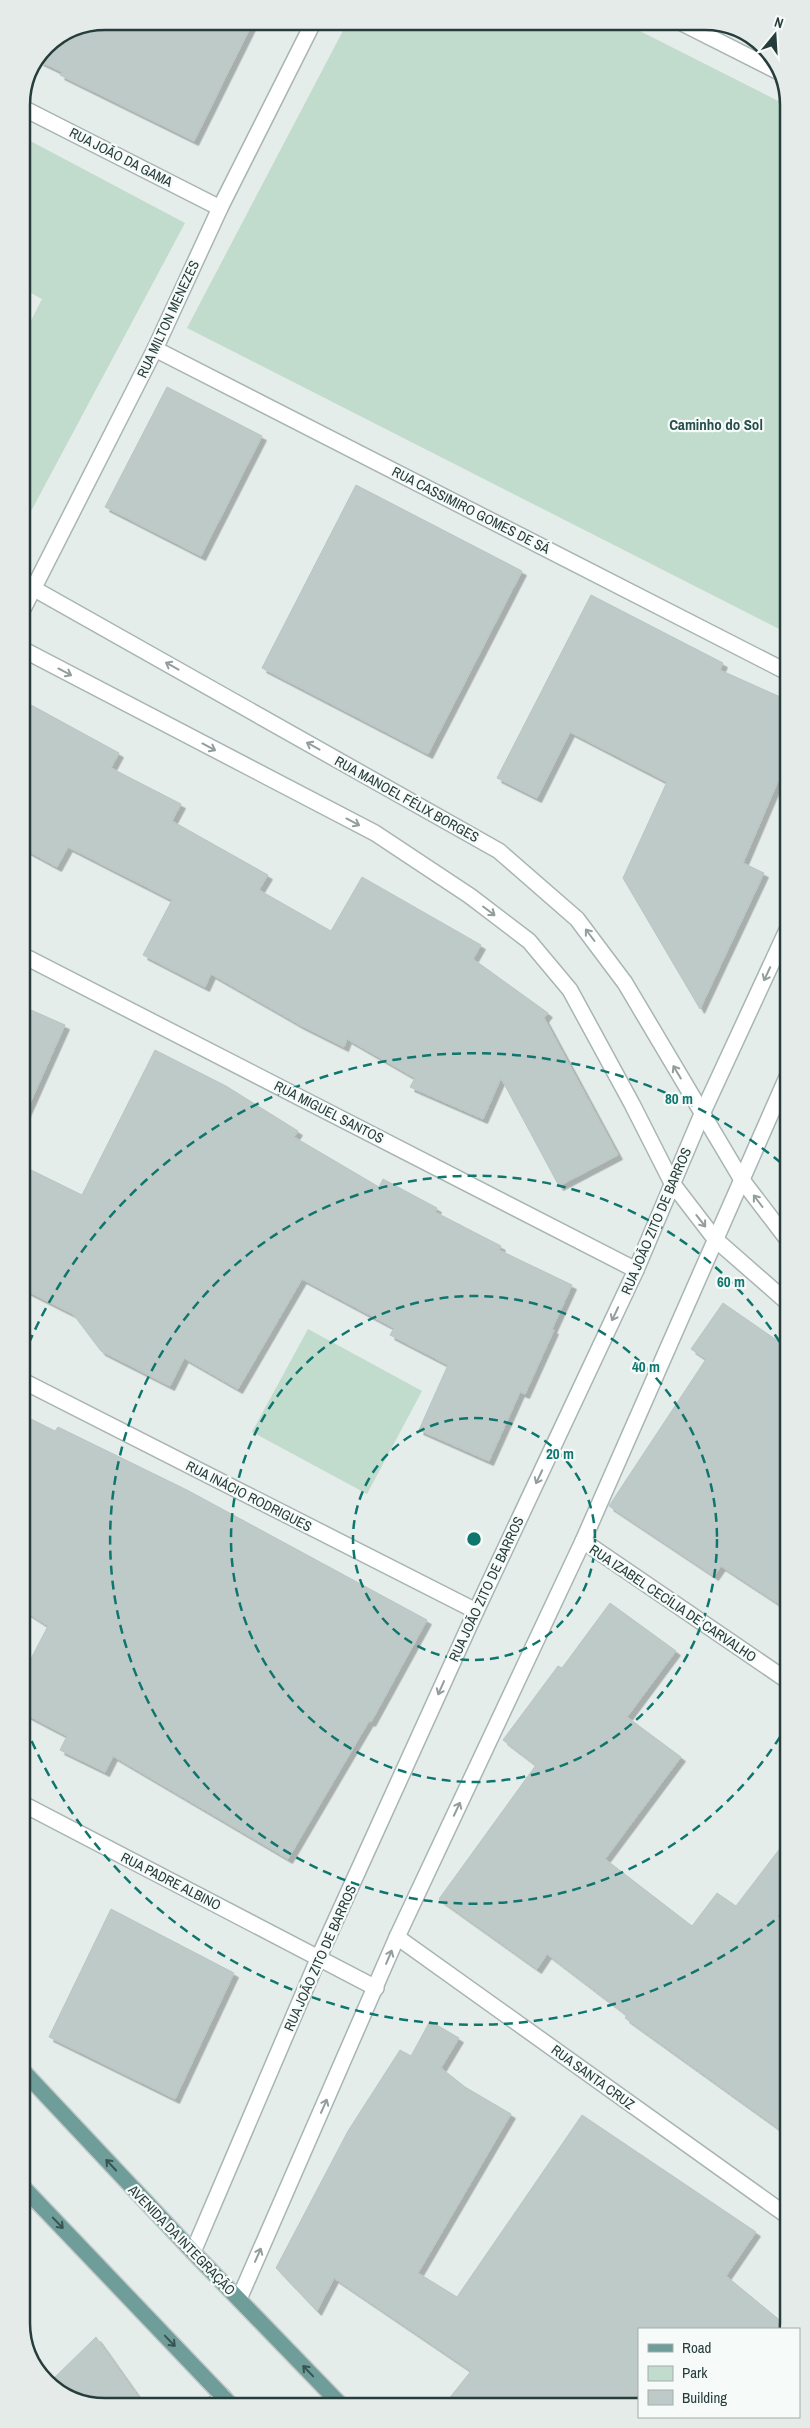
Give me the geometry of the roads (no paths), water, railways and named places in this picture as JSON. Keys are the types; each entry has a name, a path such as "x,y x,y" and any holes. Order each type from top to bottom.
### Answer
{"main road":[{"name":"AVENIDA DA INTEGRAÇÃO","path":"30,2078 192,2252 334,2398"},
{"path":"30,2195 217,2398"}],"street":[{"name":"RUA MILTON MENEZES","path":"30,579 155,348 220,208 309,30"},
{"path":"696,30 769,67"},
{"name":"RUA JOÃO DA GAMA","path":"30,112 220,208"},
{"name":"RUA CASSIMIRO GOMES DE SÁ","path":"155,348 780,668"},
{"name":"RUA MANOEL FÉLIX BORGES","path":"30,587 498,851 577,918 625,983 742,1180 780,1230"},
{"path":"30,653 375,833 470,896 529,941 570,990 632,1104 672,1183 715,1239 780,1295"},
{"name":"RUA JOÃO ZITO DE BARROS","path":"192,2252 319,1957 476,1610 636,1270 702,1114 780,945"},
{"name":"RUA MIGUEL SANTOS","path":"30,959 636,1270"},
{"path":"239,2299 397,1936 583,1541 780,1093"},
{"name":"RUA INÁCIO RODRIGUES","path":"30,1385 476,1610"},
{"name":"RUA IZABEL CECÍLIA DE CARVALHO","path":"583,1541 780,1676"},
{"name":"RUA PADRE ALBINO","path":"30,1808 376,1988"},
{"name":"RUA SANTA CRUZ","path":"397,1936 780,2211"}],"district":[{"name":"Caminho do Sol","path":"716,425"}]}
